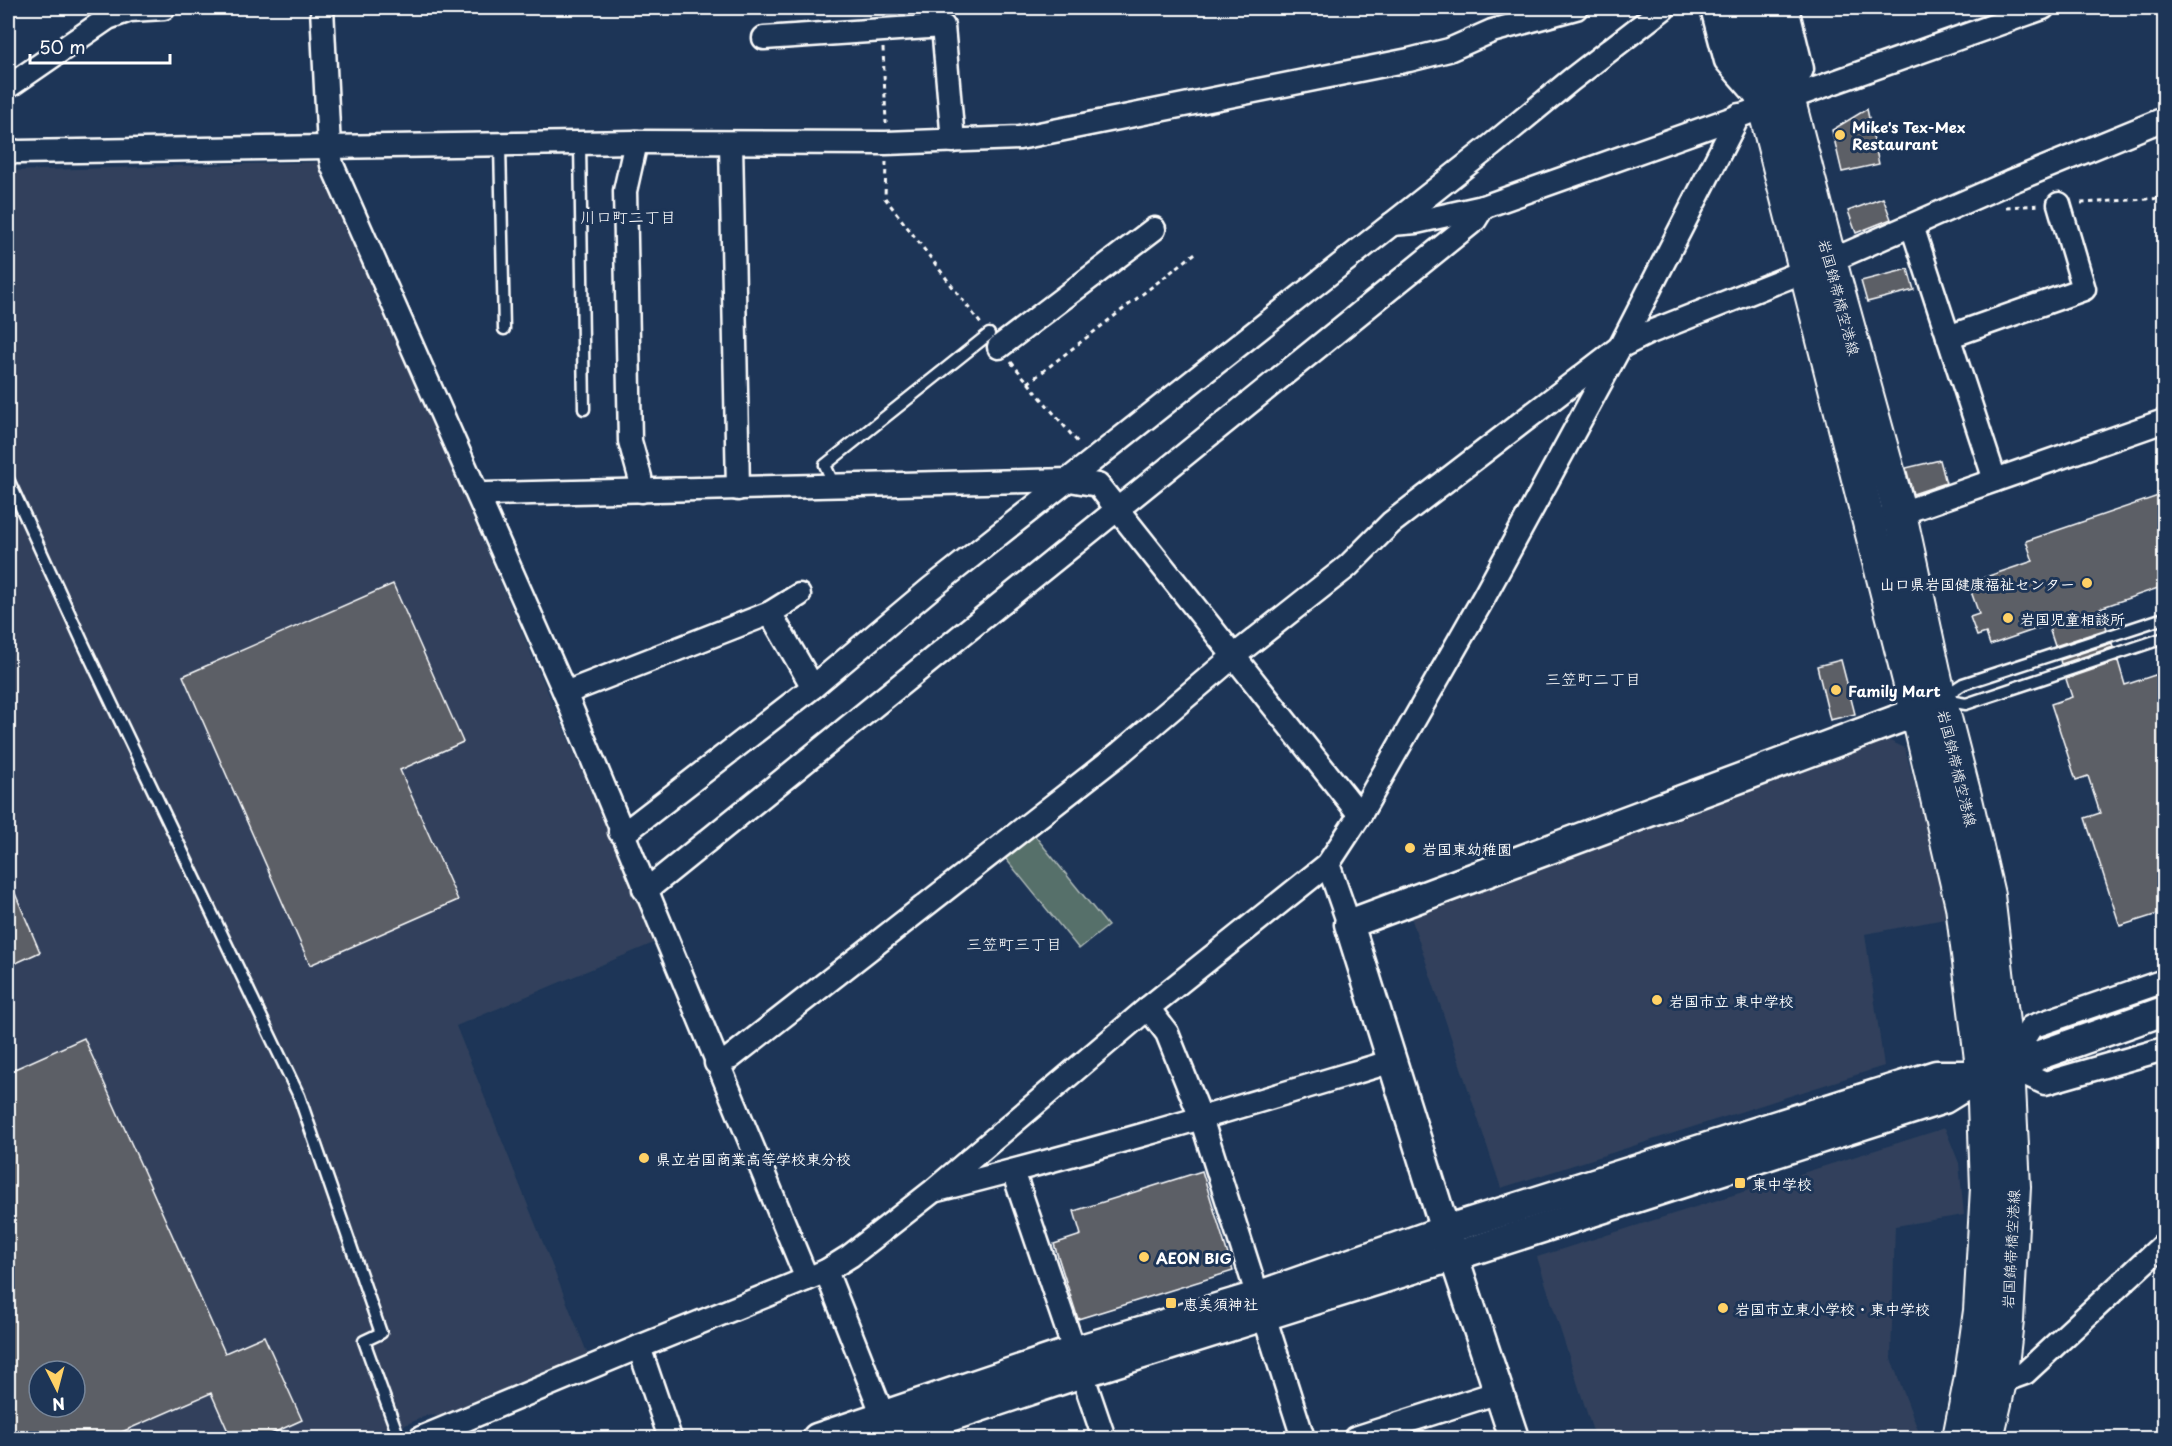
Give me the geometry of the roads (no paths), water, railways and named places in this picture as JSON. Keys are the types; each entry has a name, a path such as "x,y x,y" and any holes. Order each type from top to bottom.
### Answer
{"main road":[{"name":"岩国錦帯橋空港線","path":"1739,8 1764,106 1900,514 1962,906 1996,1070 1980,1311 1987,1438"},
{"name":"岩国錦帯橋空港線","path":"1764,106 1787,11"},
{"name":"岩国錦帯橋空港線","path":"1818,266 1869,524 1929,705"},
{"name":"岩国錦帯橋空港線","path":"1959,1438 1985,1382"}],"street":[{"path":"8,87 108,18 130,10 164,8"},
{"path":"322,8 329,148 332,165 565,693 716,1062 888,1432"},
{"path":"8,150 18,152 636,142 886,142 1019,138 1409,60 1449,50 1492,31 1576,8"},
{"path":"620,832 631,828 813,687 930,589 1664,8"},
{"path":"1712,8 1726,61 1764,106"},
{"path":"1392,224 1416,222 1483,207 2043,8"},
{"path":"764,38 943,26 953,141"},
{"path":"421,1438 817,1275 850,1256 933,1191 1148,1008 1328,864 1360,814 1484,597 1620,347 1764,106"},
{"path":"716,1062 730,1058 1092,775 1234,656 1348,566 1391,523 1620,347 1648,333 1818,266 2164,119"},
{"path":"636,142 625,191 630,441 640,477 641,490"},
{"path":"731,143 738,489"},
{"path":"1948,337 2084,289 2059,204"},
{"path":"644,889 654,884 1475,220 1483,207"},
{"path":"1912,226 1995,480"},
{"path":"994,341 1154,229"},
{"path":"1869,524 2164,421"},
{"path":"479,497 486,494 1070,480 1098,485 1360,814"},
{"path":"565,693 770,613 799,595"},
{"path":"770,613 813,687"},
{"path":"1349,924 1929,705"},
{"path":"1328,864 1514,1438"},
{"path":"1996,1070 2031,1027 2164,981"},
{"path":"1148,1008 1167,1033 1201,1118 1303,1438"},
{"path":"817,1438 888,1432 1078,1362 1450,1243 1944,1099 1996,1070 2164,1011"},
{"path":"1996,1070 2045,1083 2096,1070 2164,1048"},
{"path":"933,1191 1201,1118 1393,1060"},
{"path":"1013,1171 1104,1438"},
{"path":"1985,1382 2025,1373 2164,1244"},
{"path":"639,1347 670,1438"},
{"path":"1355,1438 1499,1392"}],"lane":[{"path":"580,143 584,409"},
{"path":"500,145 504,329"},
{"path":"830,487 830,476 825,465 994,341"},
{"path":"8,479 82,641 299,1096 381,1333 364,1341 399,1438"},
{"path":"1929,705 1963,684 2164,618"},
{"path":"1929,705 1966,704 2164,638"}],"place":[{"name":"Mike's Tex-Mex Restaurant","path":"1840,135"},
{"name":"山口県岩国健康福祉センター","path":"2087,583"},
{"name":"岩国児童相談所","path":"2008,618"},
{"name":"Family Mart","path":"1836,690"},
{"name":"岩国東幼稚園","path":"1410,848"},
{"name":"岩国市立 東中学校","path":"1657,1000"},
{"name":"県立岩国商業高等学校東分校","path":"644,1158"},
{"name":"東中学校","path":"1740,1183"},
{"name":"AEON BIG","path":"1144,1257"},
{"name":"恵美須神社","path":"1171,1303"},
{"name":"岩国市立東小学校・東中学校","path":"1723,1308"}],"district":[{"name":"川口町二丁目","path":"628,216"},
{"name":"三笠町二丁目","path":"1593,678"},
{"name":"三笠町三丁目","path":"1014,943"}]}
